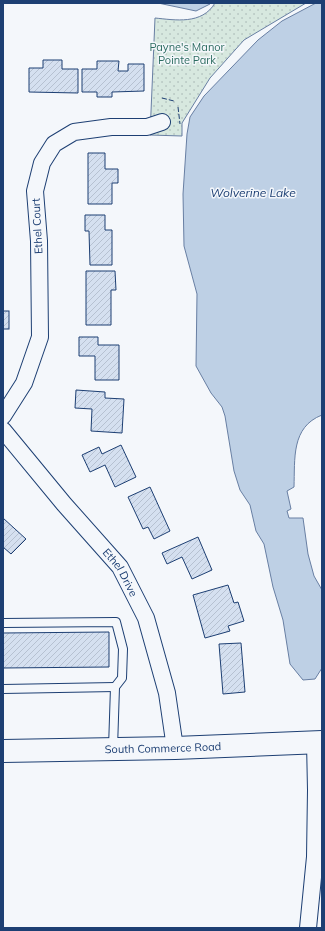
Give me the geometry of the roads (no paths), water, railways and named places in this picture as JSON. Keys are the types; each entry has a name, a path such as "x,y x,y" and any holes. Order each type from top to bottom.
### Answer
{"street":[{"name":"Ethel Court","path":"3,416 24,383 40,337 39,241 35,191 42,163 54,144 74,132 111,127 147,127 162,122"},
{"name":"Ethel Drive","path":"3,430 64,504 120,567 146,618 167,693 175,748"},
{"name":"South Commerce Road","path":"3,751 175,748 319,742"},
{"path":"308,928 315,857 316,790 319,742"}],"lane":[{"path":"3,623 116,622 123,649 122,678 115,687 113,749"},
{"path":"3,689 115,687"}],"water":[{"path":"158,3 210,3 210,4 196,11"},
{"name":"Wolverine Lake","path":"316,3 322,3 322,415 312,420 305,427 300,436 295,455 294,487 287,491 291,509 287,511 289,518 303,518 308,554 314,576 322,590 322,668 315,679 303,680 290,664 283,620 273,587 264,544 256,531 250,505 240,490 234,471 225,416 222,407 211,393 196,366 197,294 184,246 183,194 187,134 190,117 204,96 258,40 282,21"}],"park label":[{"name":"Payne's Manor Pointe Park","path":"187,53"}]}
